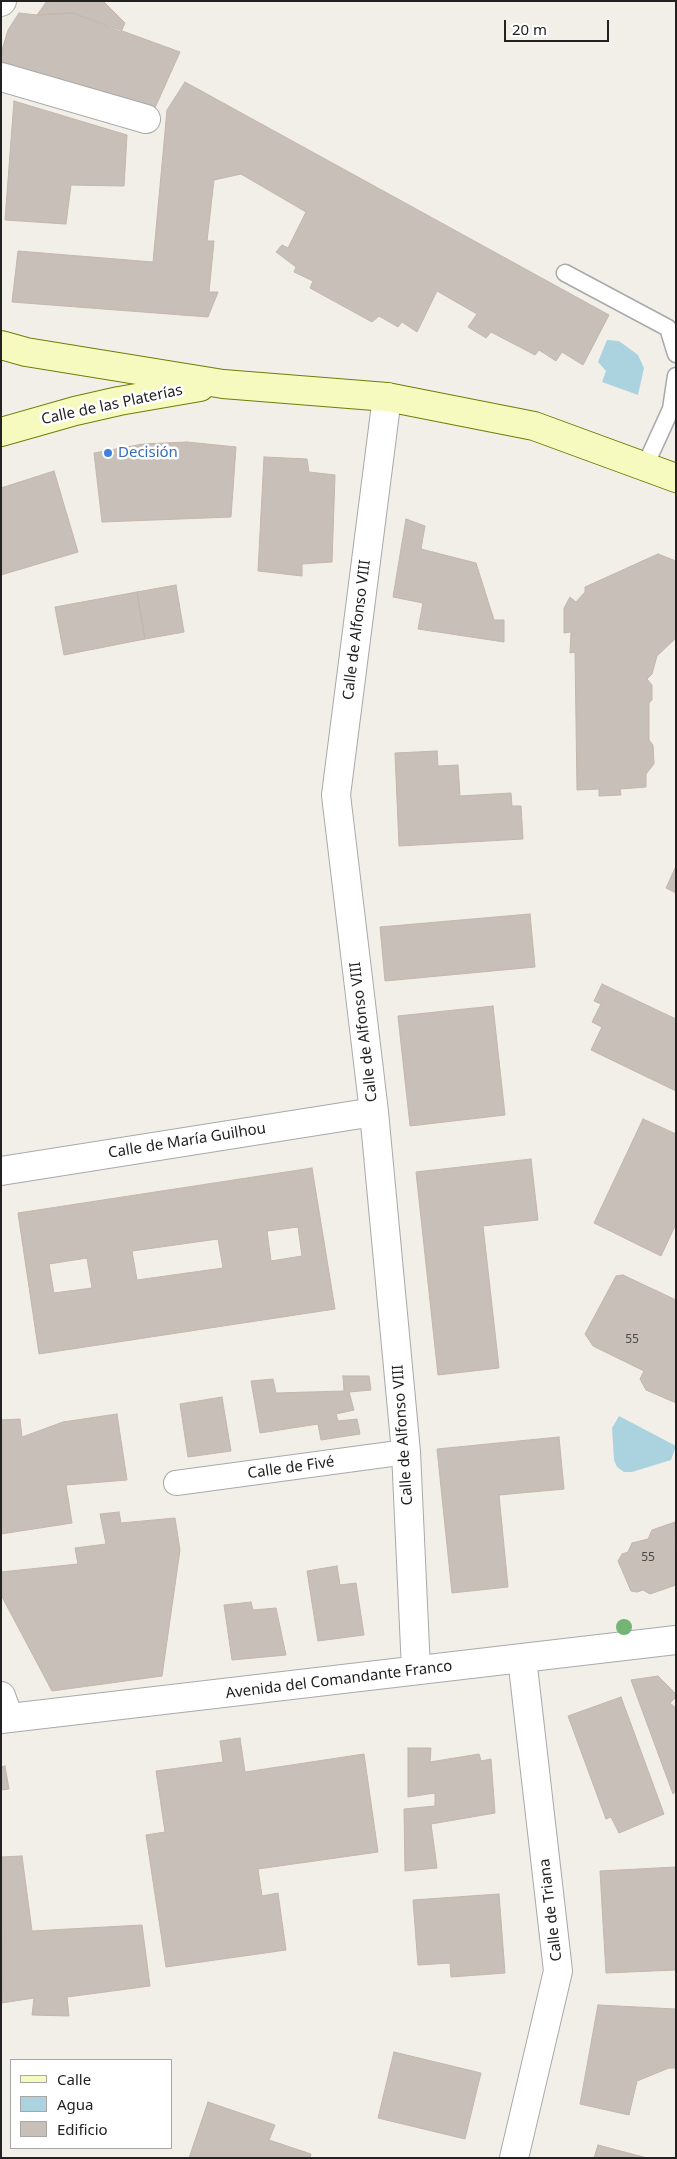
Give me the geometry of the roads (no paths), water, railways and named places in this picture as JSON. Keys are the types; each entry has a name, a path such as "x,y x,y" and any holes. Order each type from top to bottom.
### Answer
{"main road":[{"path":"1,345 26,352 223,384 387,396 534,426 676,478"},
{"name":"Calle de las Platerías","path":"1,432 75,410 223,384"}],"street":[{"path":"1,77 146,119"},
{"name":"Calle de Alfonso VIII","path":"387,396 336,795 374,1112 406,1452 416,1670"},
{"name":"Calle de María Guilhou","path":"1,1171 374,1112"},
{"name":"Calle de Fivé","path":"176,1483 406,1452"},
{"name":"Avenida del Comandante Franco","path":"4,1711 416,1670 676,1640"},
{"name":"Calle de Triana","path":"514,2158 558,1971 522,1658"}],"lane":[{"path":"565,273 668,328 676,354"},
{"path":"645,466 671,409 676,376"}],"water":[{"path":"607,340 619,341 638,355 644,368 638,395 602,382 606,371 598,362"},
{"path":"619,1416 676,1446 671,1460 632,1472 624,1472 617,1467 614,1460 612,1428"}],"place":[{"name":"Decisión","path":"108,453"}]}
